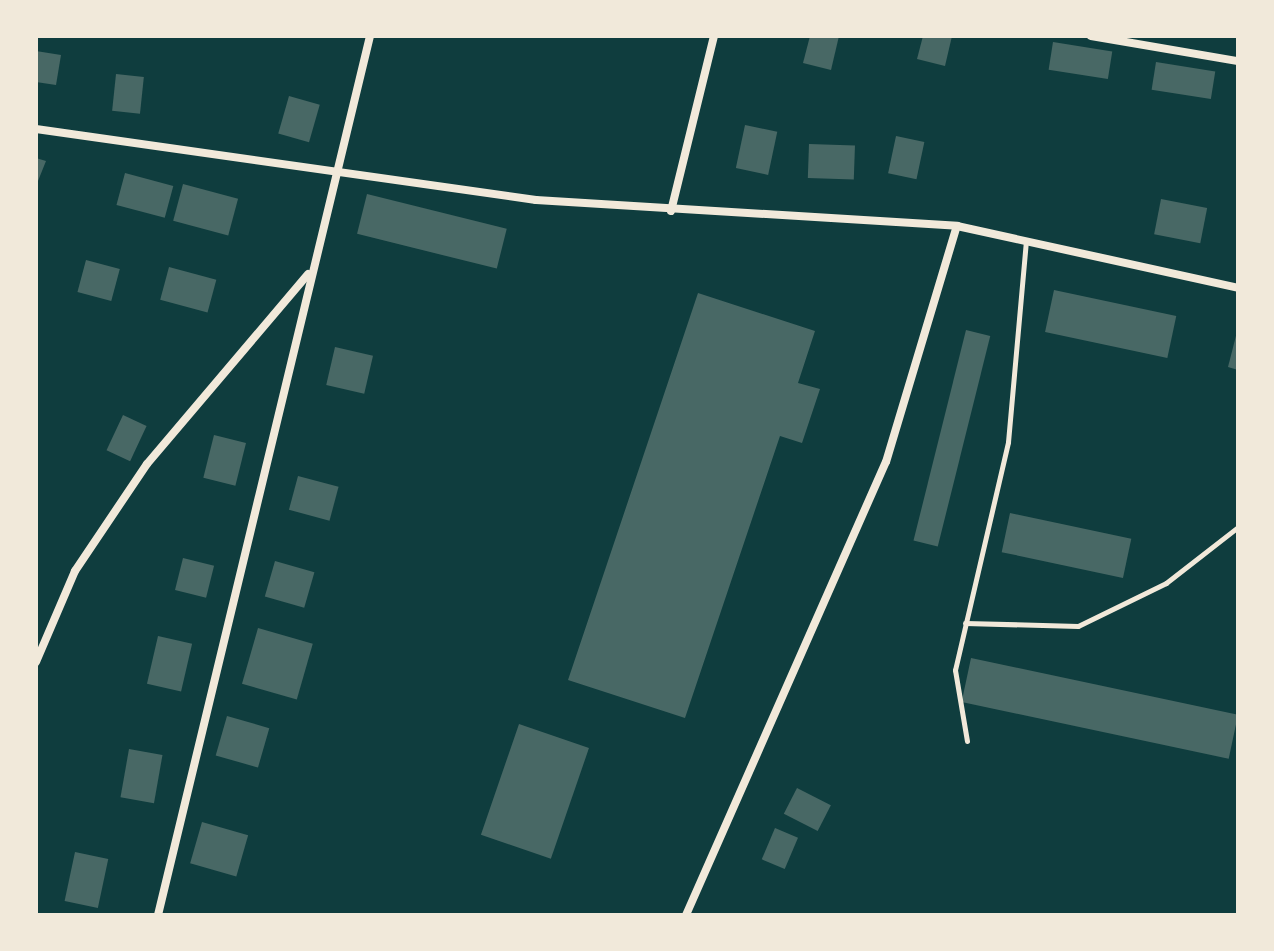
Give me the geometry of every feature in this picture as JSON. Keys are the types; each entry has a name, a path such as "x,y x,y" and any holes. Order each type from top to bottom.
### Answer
{"street":[{"path":"158,915 332,175 370,36"},
{"path":"671,211 714,36"},
{"path":"1091,36 1238,61"},
{"path":"36,129 332,175 671,211 957,226 1238,288"},
{"path":"686,915 886,462 957,226"},
{"path":"36,662 75,571 147,464 311,271"}],"lane":[{"path":"967,741 954,692 965,623 1008,442 1027,241"},
{"path":"965,623 1078,626 1166,583 1238,527"}],"building":[{"path":"810,36 839,36 831,70 803,63"},
{"path":"923,36 952,36 945,66 917,59"},
{"path":"1053,42 1112,51 1108,79 1049,70"},
{"path":"36,51 61,55 56,85 36,82"},
{"path":"1156,62 1215,71 1211,99 1152,90"},
{"path":"116,74 144,77 140,114 112,111"},
{"path":"289,96 320,105 309,142 278,133"},
{"path":"745,125 777,132 768,175 736,168"},
{"path":"896,136 924,142 916,179 888,173"},
{"path":"809,144 855,146 854,180 808,178"},
{"path":"36,158 46,161 36,186"},
{"path":"125,173 173,186 165,218 116,205"},
{"path":"183,184 238,199 228,235 173,221"},
{"path":"367,194 507,229 497,269 357,234"},
{"path":"1161,199 1207,208 1200,243 1154,234"},
{"path":"86,260 120,269 111,301 77,292"},
{"path":"169,267 216,280 208,313 160,300"},
{"path":"1054,290 1176,316 1167,358 1045,332"},
{"path":"698,293 815,331 798,383 820,389 802,443 780,436 685,718 568,680"},
{"path":"1238,328 1238,370 1228,367"},
{"path":"966,330 990,336 938,547 914,541"},
{"path":"335,347 373,356 364,394 326,385"},
{"path":"123,415 147,426 130,461 107,450"},
{"path":"214,435 246,443 235,486 203,478"},
{"path":"298,476 339,487 330,521 289,510"},
{"path":"1010,513 1131,539 1123,578 1002,552"},
{"path":"183,558 214,566 206,598 175,590"},
{"path":"275,561 314,572 304,608 265,597"},
{"path":"258,628 313,644 297,699 242,684"},
{"path":"158,636 192,644 181,692 147,684"},
{"path":"971,658 1238,715 1229,759 962,702"},
{"path":"227,716 269,728 258,768 216,755"},
{"path":"519,724 589,748 551,859 481,835"},
{"path":"129,749 162,755 154,803 120,797"},
{"path":"797,788 831,805 818,831 784,814"},
{"path":"202,822 248,835 236,877 190,863"},
{"path":"775,828 798,838 785,869 762,859"},
{"path":"75,852 108,859 98,908 65,901"}]}
